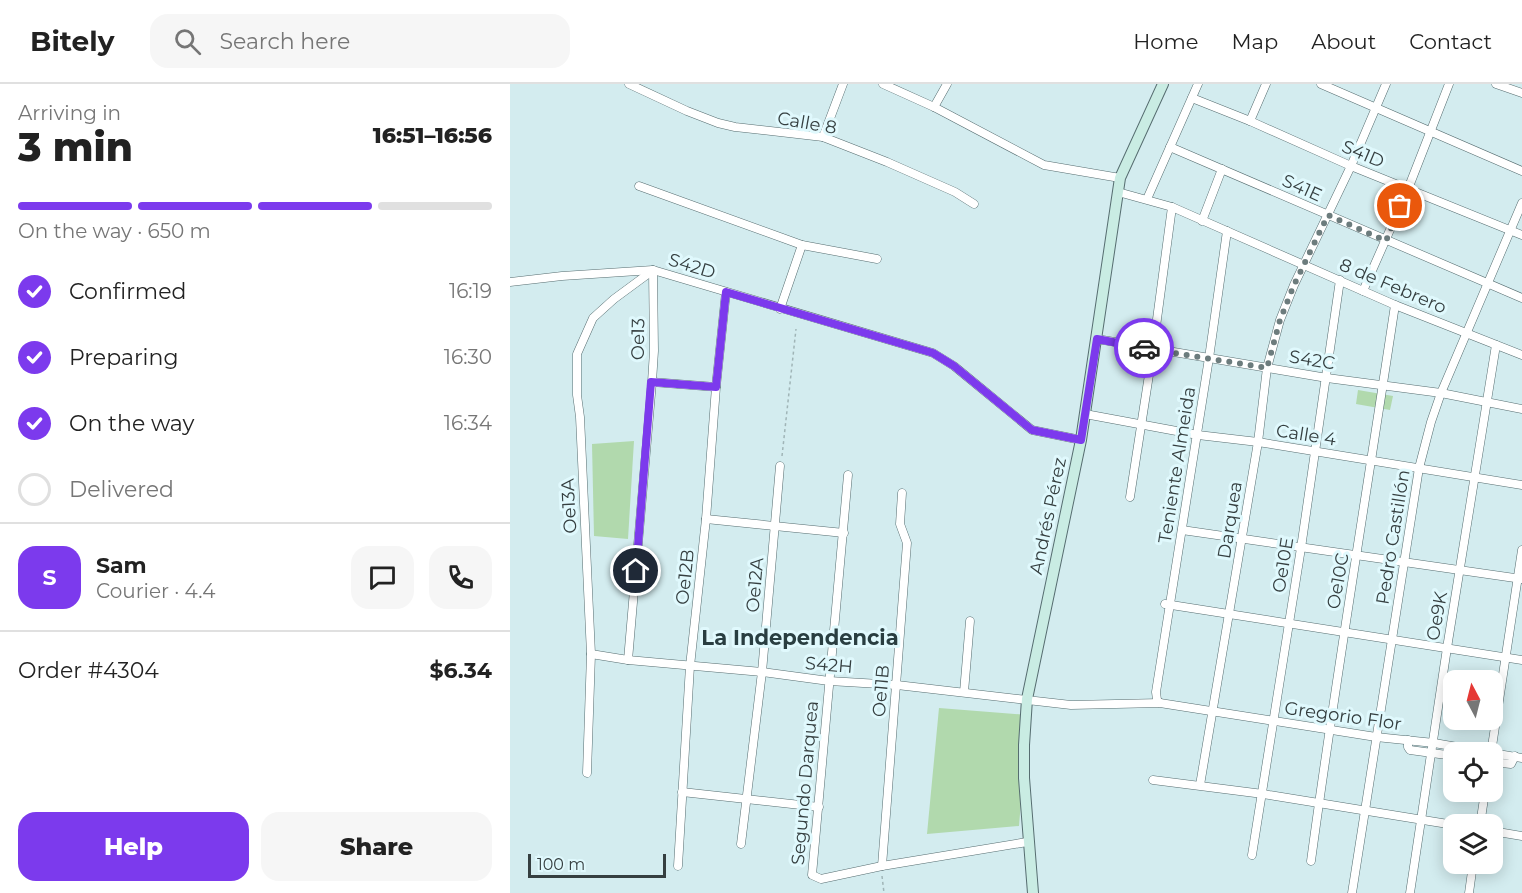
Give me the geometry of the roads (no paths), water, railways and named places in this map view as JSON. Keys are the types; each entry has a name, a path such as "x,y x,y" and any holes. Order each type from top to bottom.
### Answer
{"street":[{"name":"Calle 8","path":"629,84 718,123 823,137 955,192 974,204"},
{"path":"823,137 843,84"},
{"path":"883,84 934,107 1044,165 1120,178"},
{"path":"934,107 947,84"},
{"name":"Andrés Pérez","path":"1033,893 1028,842 1024,745 1027,699 1081,440 1120,178 1164,84"},
{"path":"1147,199 1198,84"},
{"path":"1250,121 1266,84"},
{"path":"1321,84 1522,171"},
{"path":"1304,264 1351,166 1386,84"},
{"path":"1363,291 1408,189 1449,84"},
{"path":"1496,84 1522,93"},
{"name":"S41D","path":"1192,98 1351,166 1522,235"},
{"name":"S41E","path":"1170,147 1522,298"},
{"path":"1202,221 1222,169"},
{"path":"639,186 802,245 877,258"},
{"name":"8 de Febrero","path":"1118,192 1172,207 1395,305 1522,355"},
{"name":"Pedro Castillón","path":"1352,893 1419,468 1441,393 1522,203"},
{"path":"1130,497 1172,207"},
{"name":"Teniente Almeida","path":"1160,703 1156,692 1168,604 1198,435 1227,231"},
{"path":"780,309 802,245"},
{"name":"Darquea","path":"1200,786 1258,442 1267,368 1280,320 1304,264"},
{"name":"S42D","path":"510,282 653,270 933,353 954,366 1032,430 1081,440"},
{"name":"Oe13","path":"628,660 654,351 653,270"},
{"name":"Oe13A","path":"587,773 591,654 580,417 577,395 577,354 593,318 653,270"},
{"name":"Oe10E","path":"1252,855 1301,548 1340,280"},
{"name":"Oe12B","path":"678,866 690,666 706,519 726,292"},
{"name":"Oe10C","path":"1311,861 1395,305"},
{"name":"S42C","path":"1097,339 1327,378 1441,393 1522,409"},
{"name":"Oe9K","path":"1410,893 1496,345"},
{"path":"651,382 716,387"},
{"name":"Calle 4","path":"1085,414 1198,435 1258,442 1522,484"},
{"name":"Oe12A","path":"741,844 762,672 780,466"},
{"name":"Segundo Darquea","path":"848,475 819,807 811,871 813,877 821,879 882,866 1028,842"},
{"name":"Oe11B","path":"882,866 907,543 900,524 902,493"},
{"path":"706,519 844,533"},
{"path":"1182,530 1520,579"},
{"path":"1494,742 1520,579 1522,550"},
{"path":"1168,604 1522,660"},
{"path":"964,692 970,621"},
{"name":"S42H","path":"591,654 829,681 897,685 1097,706 1160,703"},
{"name":"Gregorio Flor","path":"1160,703 1274,722 1443,745"},
{"path":"1408,740 1410,750 1443,754"},
{"name":"Gregorio Flor","path":"1503,754 1518,757"},
{"path":"1503,763 1511,764 1518,757"},
{"path":"1153,780 1263,794 1443,823"},
{"path":"682,792 819,807"},
{"path":"1503,833 1522,836"},
{"path":"1469,893 1472,874"}],"district":[{"name":"La Independencia","path":"800,637"}]}
